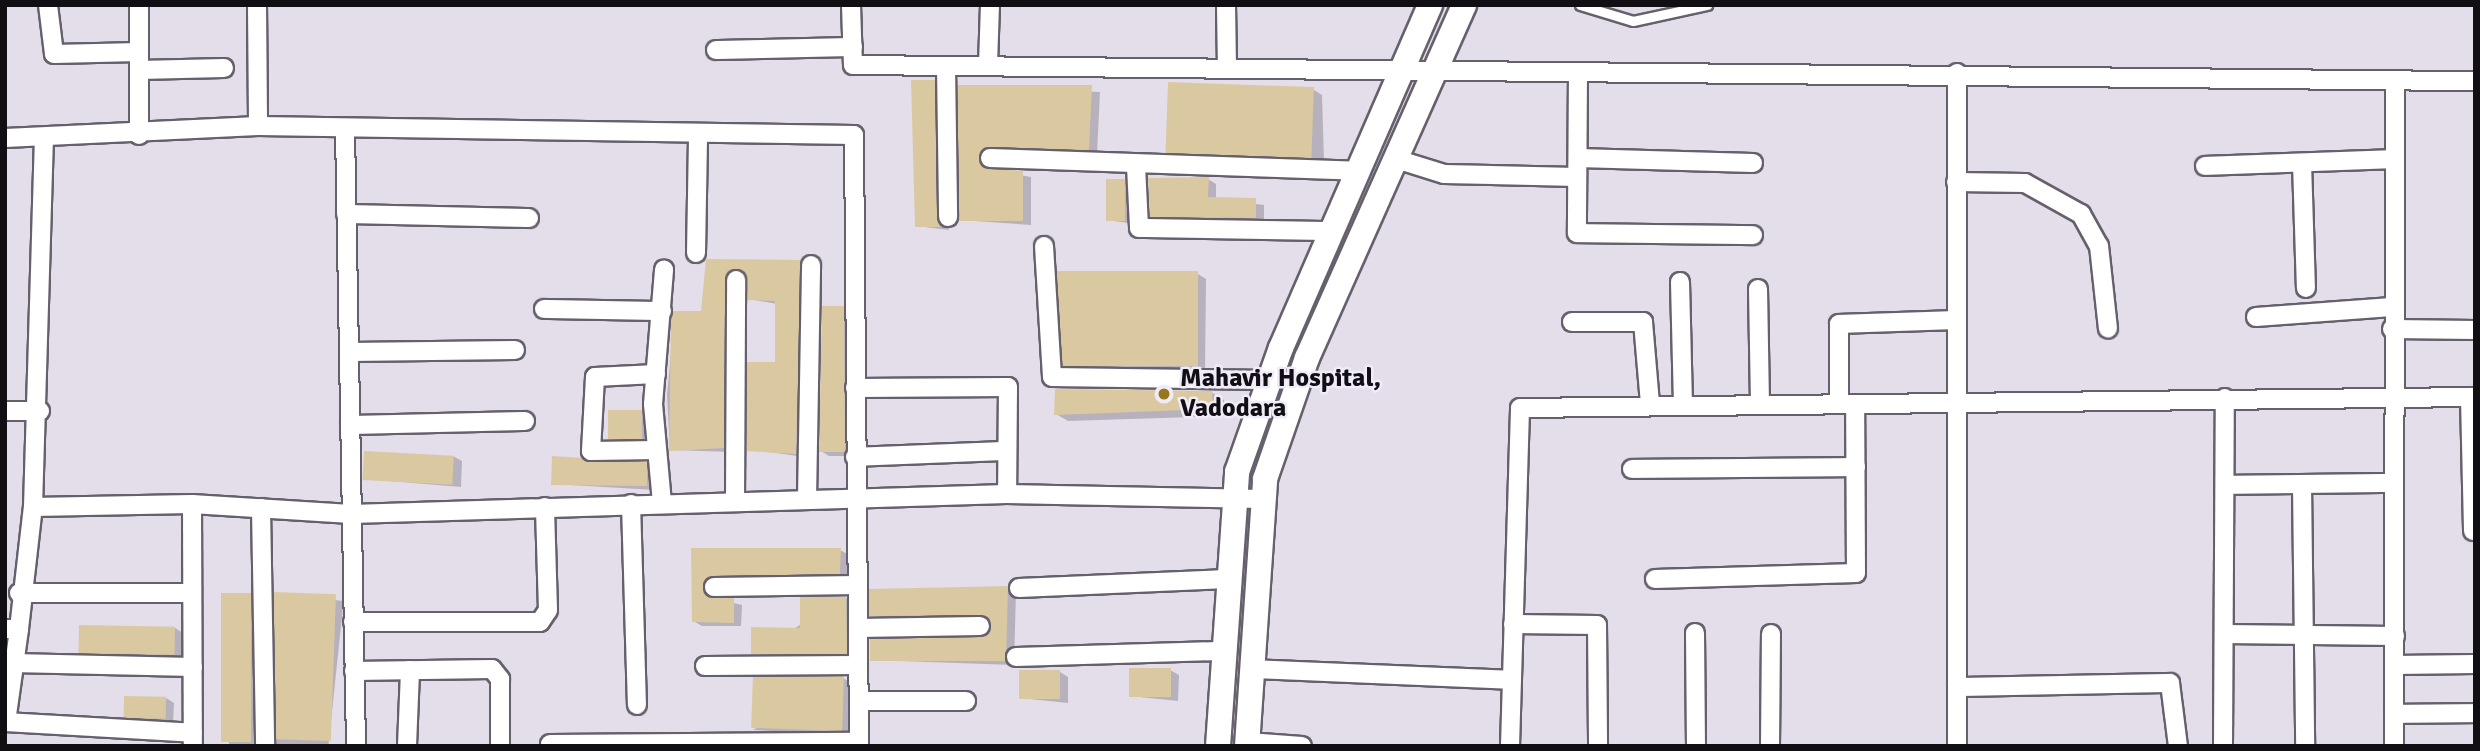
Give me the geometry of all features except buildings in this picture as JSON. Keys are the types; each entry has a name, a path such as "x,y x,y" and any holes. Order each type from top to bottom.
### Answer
{"street":[{"path":"48,5 54,54 225,68"},
{"path":"139,5 139,135"},
{"path":"257,5 258,126"},
{"path":"851,5 853,65 1956,73 2475,80"},
{"path":"988,65 990,5"},
{"path":"1226,5 1227,68"},
{"path":"1217,746 1233,499 1269,380 1430,5"},
{"path":"1302,746 1247,744 1263,499 1307,358 1464,5"},
{"path":"716,50 853,47"},
{"path":"946,66 948,218"},
{"path":"1578,72 1577,233 1753,235"},
{"path":"1956,73 1957,746"},
{"path":"2394,746 2395,396 2392,307 2395,80"},
{"path":"5,138 139,135 258,126 854,135 859,744 550,744"},
{"path":"345,129 356,746"},
{"path":"696,253 698,133"},
{"path":"44,137 40,411 33,507 12,629 12,663 6,722 193,739 192,504"},
{"path":"990,158 1136,166 1357,171"},
{"path":"1578,158 1753,163"},
{"path":"1396,159 1444,174 1577,177"},
{"path":"2205,166 2394,159"},
{"path":"2302,163 2306,288"},
{"path":"1136,166 1139,228 1331,231"},
{"path":"1956,183 2025,183 2081,214 2099,246 2108,329"},
{"path":"346,214 529,218"},
{"path":"1044,246 1052,377 1269,380"},
{"path":"807,499 811,265"},
{"path":"662,503 657,450 656,374 664,269"},
{"path":"735,501 736,280"},
{"path":"1679,282 1683,402"},
{"path":"1758,289 1760,404"},
{"path":"2256,317 2392,307"},
{"path":"544,309 662,311"},
{"path":"1655,579 1856,573 1856,467 1839,324 1955,320"},
{"path":"1572,322 1643,322 1650,403"},
{"path":"2392,329 2475,330"},
{"path":"349,352 515,350"},
{"path":"656,374 595,377 592,451 657,450"},
{"path":"855,388 1008,387 1007,494"},
{"path":"1510,746 1516,414 1528,405 1683,402 1958,407 2225,398 2472,397 2473,531"},
{"path":"2223,746 2225,398"},
{"path":"5,411 40,411"},
{"path":"350,425 525,421"},
{"path":"855,457 1007,451"},
{"path":"1632,469 1856,467"},
{"path":"2225,485 2395,483"},
{"path":"2302,484 2305,746"},
{"path":"33,507 192,504 351,514 1007,494 1263,499"},
{"path":"631,504 637,705"},
{"path":"353,622 540,622 548,610 545,507"},
{"path":"261,508 265,746"},
{"path":"1019,588 1227,579"},
{"path":"714,587 857,585"},
{"path":"19,593 192,593"},
{"path":"1513,624 1597,625 1598,746"},
{"path":"858,628 980,625"},
{"path":"1695,633 1696,746"},
{"path":"1770,746 1771,634"},
{"path":"2225,634 2395,636"},
{"path":"1016,657 1223,651"},
{"path":"12,663 193,667"},
{"path":"2395,665 2475,664"},
{"path":"705,666 858,665"},
{"path":"1252,669 1512,680"},
{"path":"407,746 410,670"},
{"path":"354,671 498,672 500,746"},
{"path":"1957,687 2170,683 2178,746"},
{"path":"859,701 966,701"},
{"path":"2394,714 2475,713"}],"lane":[{"path":"1580,5 1633,21 1707,5"}],"place":[{"name":"Mahavir Hospital, Vadodara","path":"1164,394"}]}
